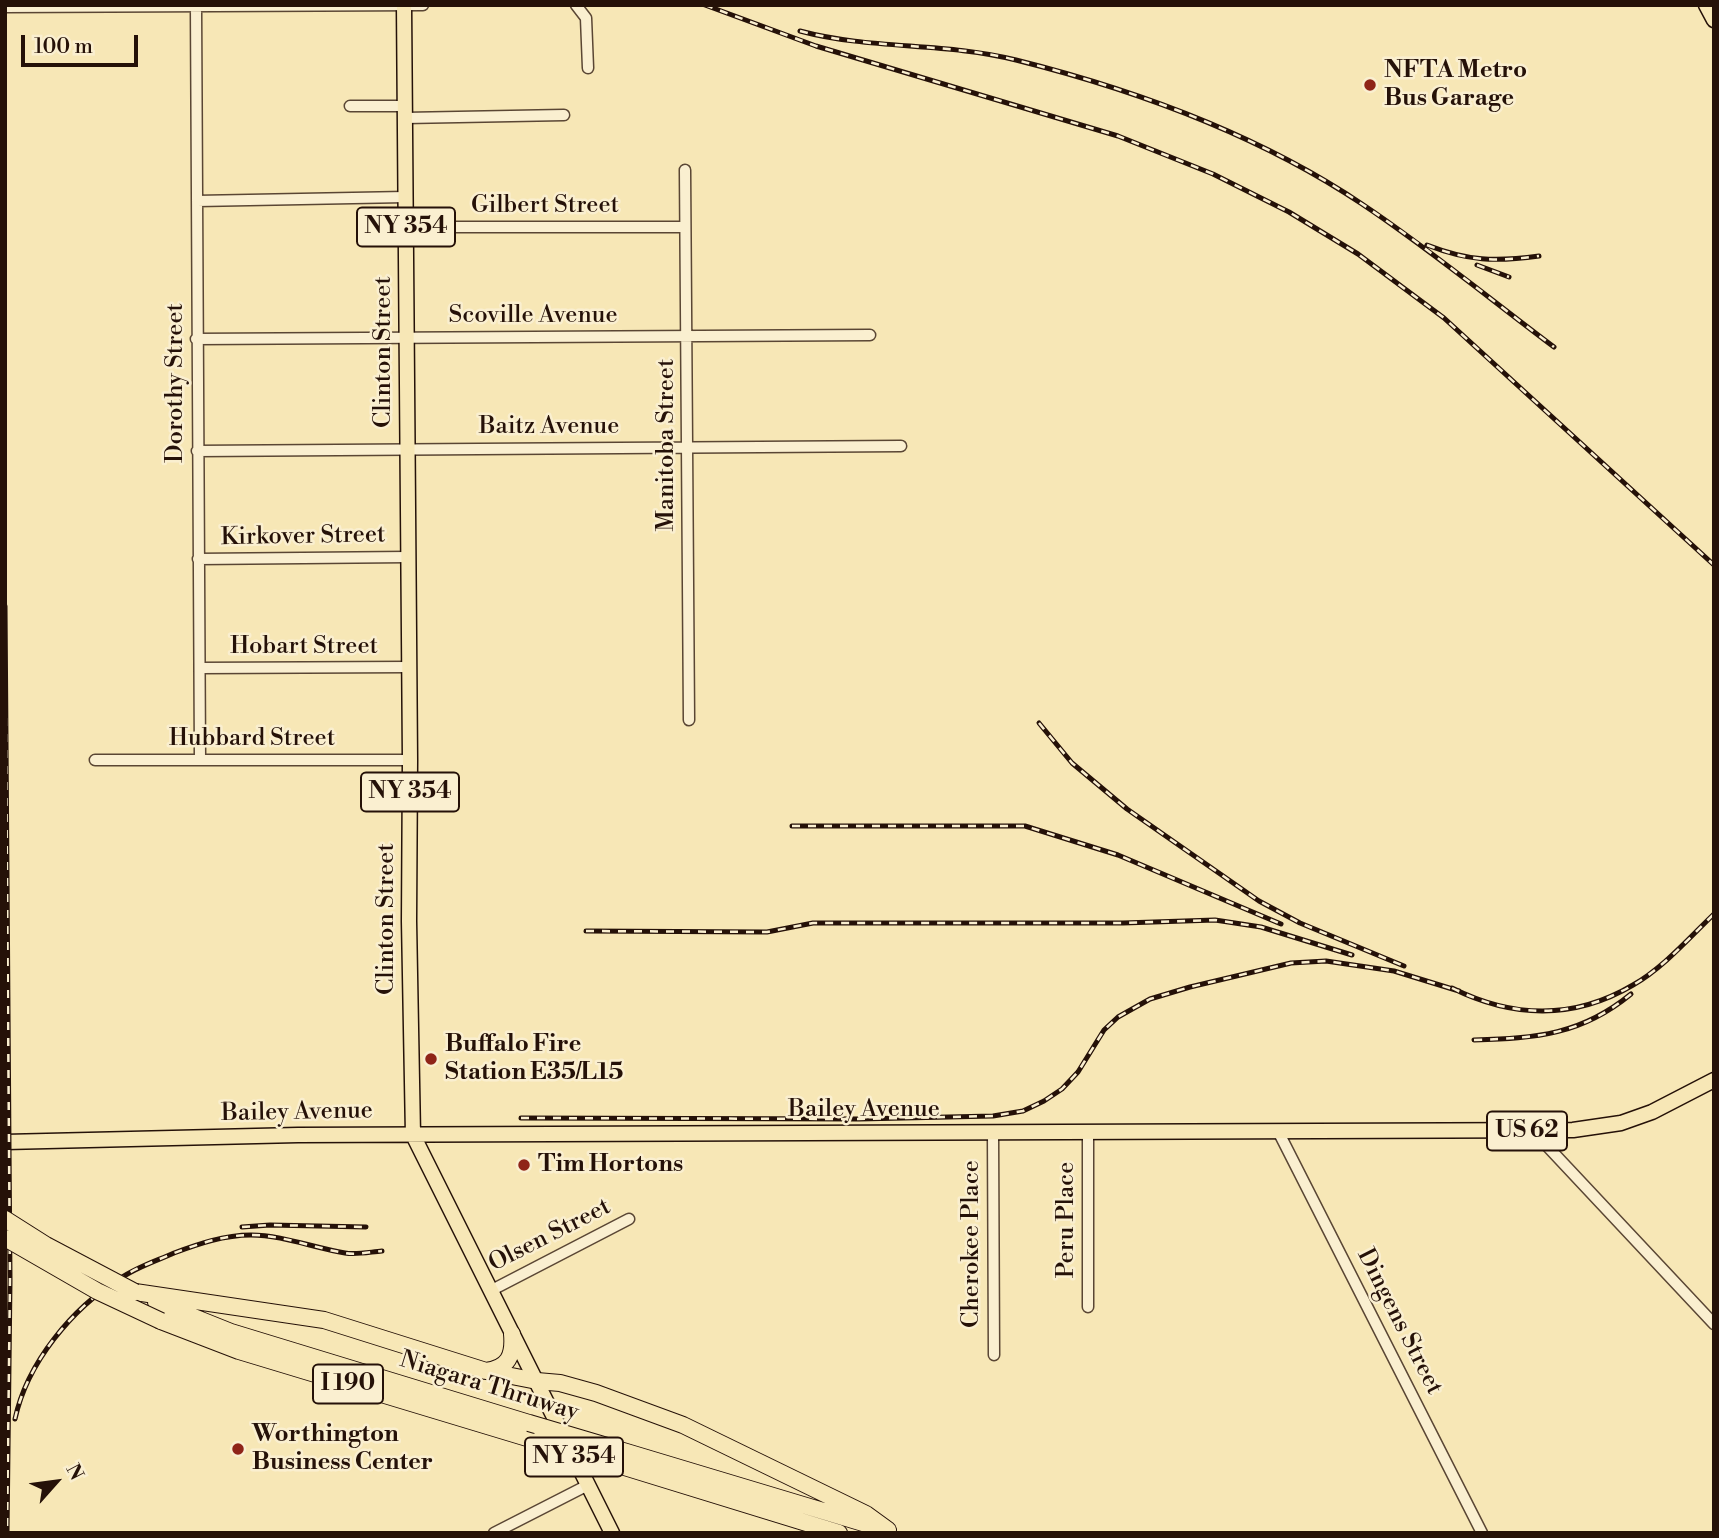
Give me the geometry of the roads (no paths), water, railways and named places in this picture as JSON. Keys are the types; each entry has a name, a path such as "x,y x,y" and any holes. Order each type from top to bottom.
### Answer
{"highway":[{"path":"5,1219 46,1245 135,1292 180,1305 324,1320 486,1371 559,1383 596,1393 683,1425 866,1514 892,1531"},
{"name":"Niagara Thruway","path":"5,1238 97,1291 162,1321 239,1351 839,1533"},
{"name":"Niagara Thruway","path":"180,1305 232,1332 892,1531"},
{"path":"486,1371 505,1365 512,1355 512,1334"}],"main road":[{"name":"Clinton Street","path":"404,5 412,1135 612,1533"},
{"path":"1706,5 1714,20"},
{"name":"Bailey Avenue","path":"5,1142 298,1135 1573,1130 1621,1123 1652,1112 1714,1080"}],"street":[{"path":"5,7 423,5"},
{"name":"Dorothy Street","path":"196,7 200,759"},
{"path":"579,9 586,18 588,68"},
{"path":"350,106 405,112 564,115"},
{"name":"Manitoba Street","path":"685,170 689,720"},
{"path":"197,201 405,197"},
{"name":"Gilbert Street","path":"405,227 685,227"},
{"name":"Scoville Avenue","path":"196,339 870,335"},
{"name":"Baitz Avenue","path":"197,451 901,446"},
{"name":"Kirkover Street","path":"198,559 408,557"},
{"name":"Hobart Street","path":"200,668 409,667"},
{"name":"Hubbard Street","path":"95,760 410,760"},
{"path":"1533,1130 1714,1324"},
{"name":"Dingens Street","path":"1279,1131 1482,1533"},
{"name":"Peru Place","path":"1088,1132 1088,1307"},
{"name":"Cherokee Place","path":"993,1133 994,1355"},
{"name":"Olsen Street","path":"490,1291 629,1219"},
{"path":"494,1533 588,1485"}],"railway":[{"path":"705,5 816,46 1118,136 1213,174 1289,212 1358,254 1444,318 1714,565"},
{"path":"800,31 854,41 989,54 1106,85 1195,117 1281,157 1362,204 1554,347"},
{"path":"1427,245 1482,259 1539,256"},
{"path":"1477,265 1509,277"},
{"path":"5,606 10,1280 7,1533"},
{"path":"1039,723 1072,763 1127,809 1259,901 1300,923 1404,966"},
{"path":"792,826 1025,826 1118,855 1281,924"},
{"path":"1452,988 1497,1005 1520,1009 1543,1011 1588,1004 1611,996 1644,978 1714,914"},
{"path":"586,931 767,932 813,923 1123,923 1215,920 1261,927 1352,955"},
{"path":"521,1118 859,1119 993,1116 1023,1111 1044,1101 1062,1089 1078,1072 1104,1030 1118,1017 1150,999 1190,987 1291,963 1326,961 1394,971 1459,991"},
{"path":"1474,1040 1518,1038 1557,1032 1594,1018 1631,994"},
{"path":"242,1227 366,1227"},
{"path":"15,1419 30,1378 54,1339 85,1305 103,1290 140,1267 202,1243 241,1235 274,1237 349,1254 382,1251"}],"place":[{"name":"NFTA Metro Bus Garage","path":"1370,85"},
{"name":"Buffalo Fire Station E35/L15","path":"431,1059"},
{"name":"Tim Hortons","path":"524,1165"},
{"name":"Worthington Business Center","path":"238,1449"}]}
